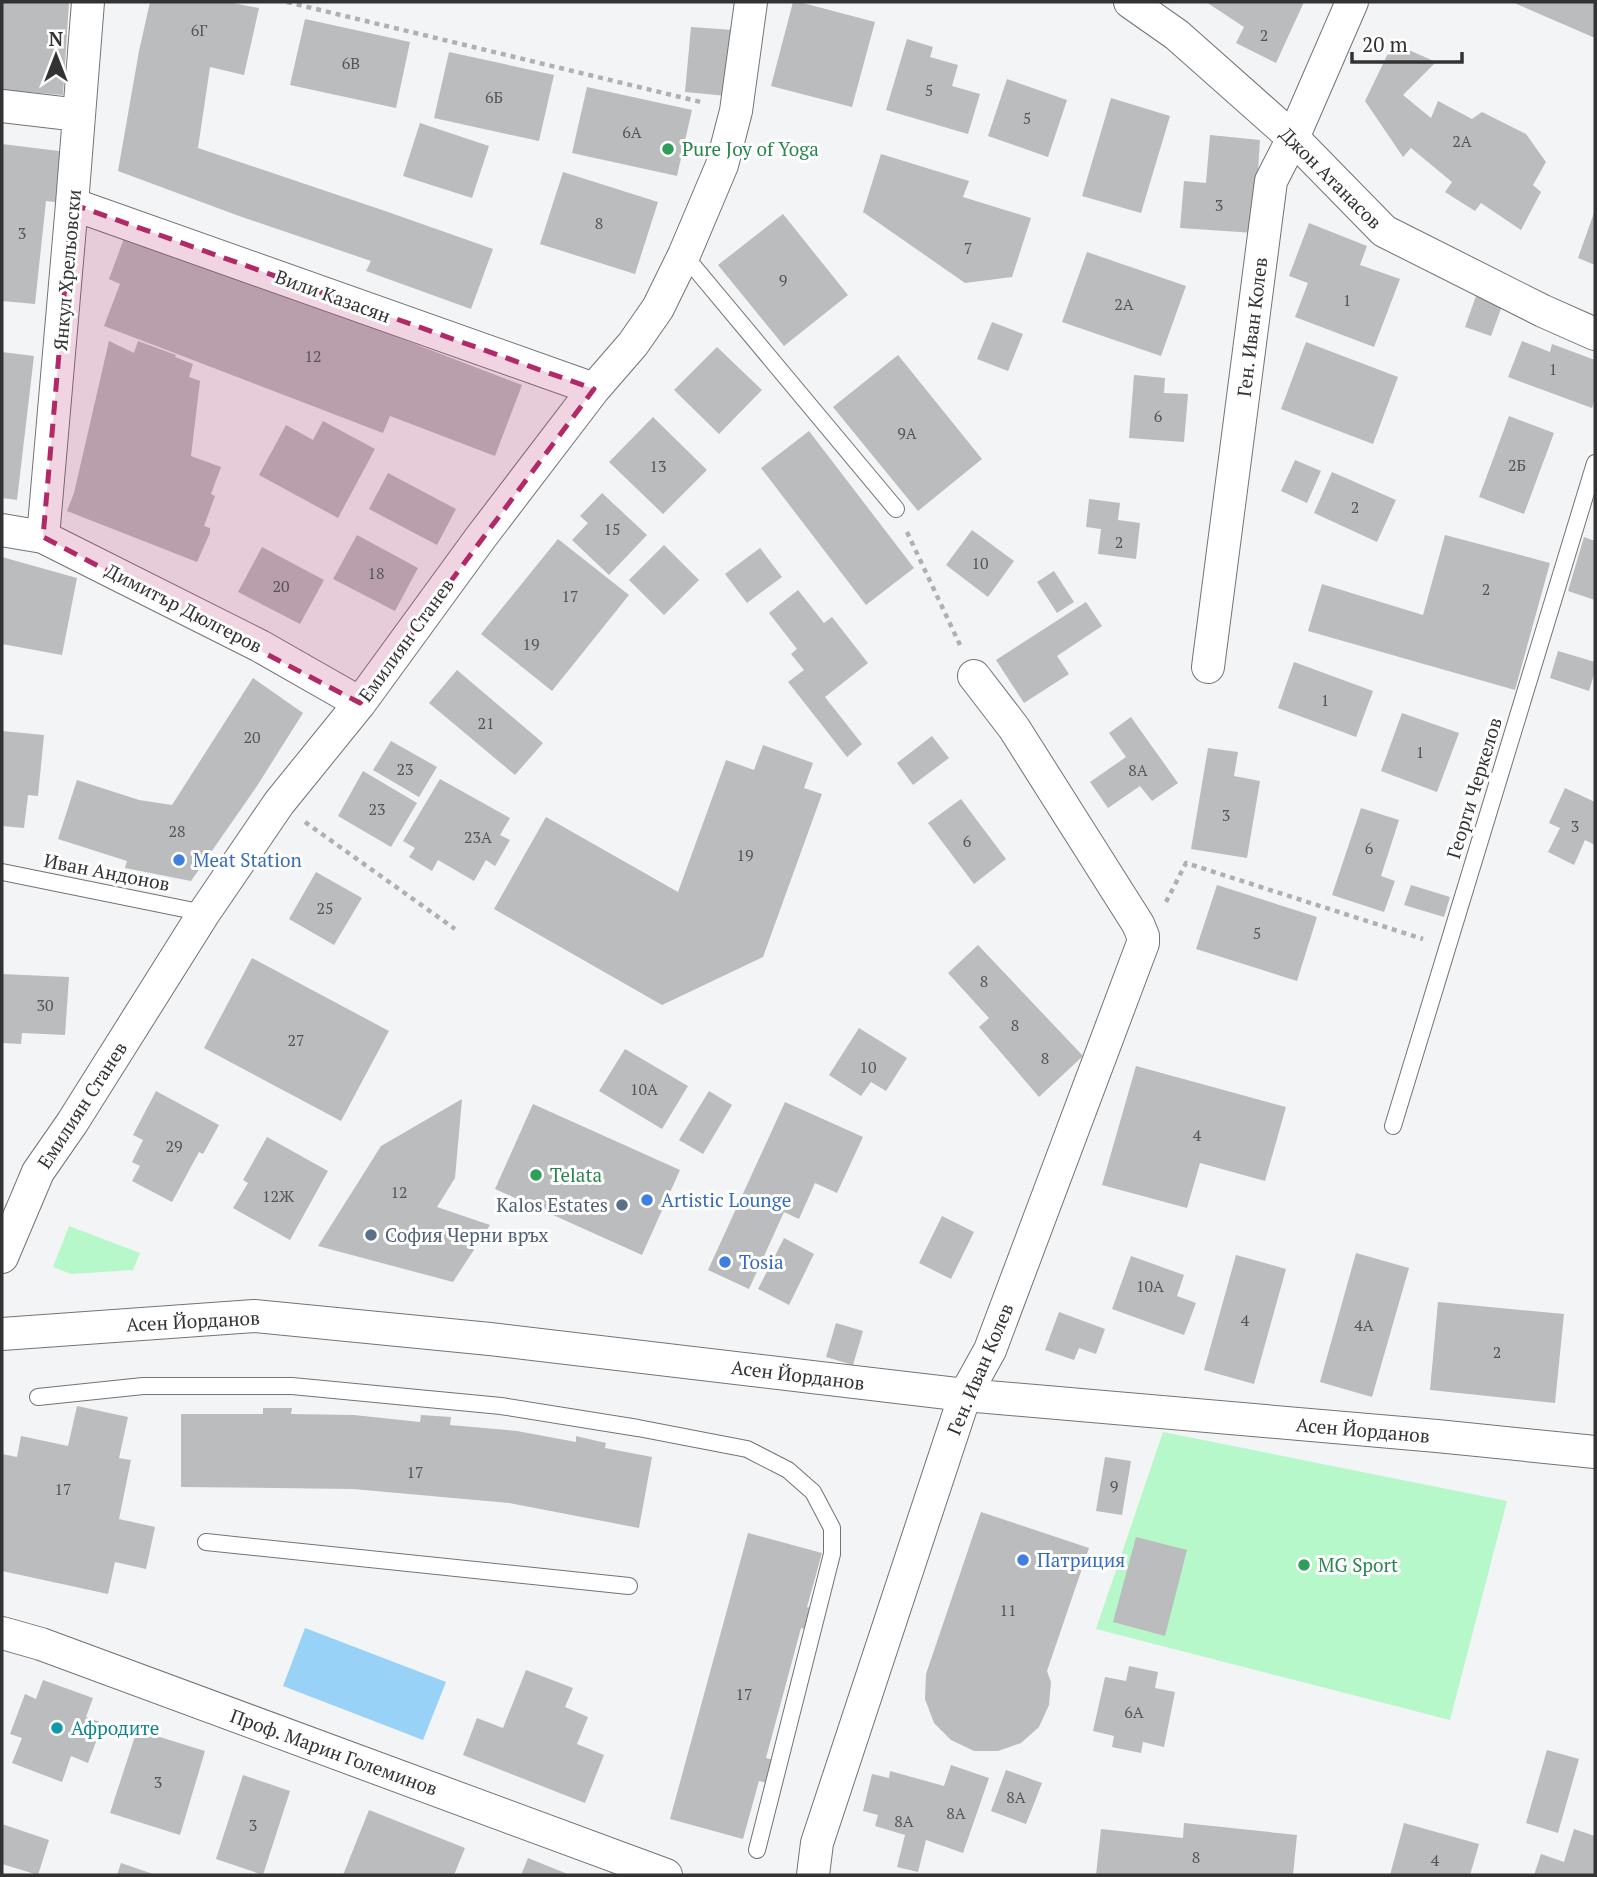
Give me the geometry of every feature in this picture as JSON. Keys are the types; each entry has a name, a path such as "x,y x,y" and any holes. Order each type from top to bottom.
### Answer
{"street":[{"name":"Янкул Хрельовски","path":"43,537 88,2"},
{"name":"Емилиян Станев","path":"2,1257 38,1172 72,1123 204,913 279,803 360,703 481,537 594,389 634,344 658,308 722,165 736,111 751,2"},
{"name":"Джон Атанасов","path":"1130,2 1177,35 1293,138 1384,232 1595,334"},
{"name":"Ген. Иван Колев","path":"1208,667 1271,181 1293,138 1352,2"},
{"path":"2,106 79,115"},
{"name":"Вили Казасян","path":"72,204 594,389"},
{"name":"Димитър Дюлгеров","path":"2,530 43,537 260,646 360,703"},
{"name":"Ген. Иван Колев","path":"813,1875 817,1843 965,1395 990,1350 1142,949 1143,936 1138,924 1014,728 974,676"},
{"name":"Асен Йорданов","path":"2,1334 254,1316 491,1339 965,1395 1595,1452"},
{"name":"Проф. Марин Големинов","path":"2,1633 41,1644 666,1875"}],"lane":[{"path":"684,255 896,509"},
{"name":"Георги Черкелов","path":"1393,1126 1595,463"},
{"name":"Иван Андонов","path":"2,872 204,913"},
{"path":"38,1397 144,1386 292,1385 501,1406 638,1428 747,1449 788,1470 813,1492 822,1508 832,1528 832,1554 757,1850"},
{"path":"206,1542 629,1586"}],"path":[{"path":"287,2 736,111"},
{"path":"896,509 974,676"},
{"path":"279,803 455,929"},
{"path":"1186,863 1447,947"}],"highlighted area":[{"path":"72,204 594,389 360,703 43,537"}],"green space":[{"path":"69,1226 140,1253 133,1270 71,1274 53,1267"},
{"name":"MG Sport","path":"1163,1432 1507,1501 1450,1720 1096,1629"}],"water":[{"path":"305,1628 446,1682 423,1740 283,1686"}],"building":[{"path":"2,2 69,2 63,95 2,90"},
{"path":"150,2 228,2 259,8 244,75 210,67 198,148 493,249 471,309 366,271 371,261 118,171"},
{"path":"793,2 875,22 852,107 771,86"},
{"path":"1206,2 1304,2 1276,63 1236,43 1244,27"},
{"path":"1512,2 1595,2 1595,38"},
{"path":"305,19 410,42 396,108 290,85"},
{"path":"691,27 733,30 727,96 685,92"},
{"path":"907,39 933,47 930,57 958,65 952,86 980,94 968,134 886,110"},
{"path":"1393,43 1436,62 1403,95 1431,118 1438,101 1472,119 1482,112 1526,134 1546,162 1533,185 1541,192 1521,230 1481,203 1475,211 1445,192 1452,182 1411,148 1403,157 1365,101"},
{"path":"449,52 554,75 539,141 434,118"},
{"path":"1007,79 1067,100 1048,157 988,136"},
{"path":"587,87 692,110 677,176 572,153"},
{"path":"1111,98 1170,116 1141,213 1082,196"},
{"path":"420,123 489,146 472,198 403,176"},
{"path":"1210,135 1260,140 1254,233 1180,228 1184,181 1206,183"},
{"path":"2,144 67,152 62,203 46,201 35,304 2,301"},
{"path":"881,154 969,181 963,197 1031,218 1012,277 965,283 863,212"},
{"path":"563,172 658,202 635,274 540,244"},
{"path":"1595,210 1595,265 1578,258"},
{"path":"783,214 848,295 784,346 718,265"},
{"path":"1309,223 1367,246 1360,265 1400,279 1374,347 1295,317 1308,283 1289,276"},
{"path":"126,233 522,385 495,456 390,416 383,433 104,326 120,284 109,279"},
{"path":"1087,252 1186,286 1161,356 1062,322"},
{"path":"1476,296 1502,306 1491,336 1465,327"},
{"path":"992,322 1023,334 1008,371 977,359"},
{"path":"109,341 134,353 138,341 176,355 175,357 193,364 189,377 200,381 191,456 221,467 211,494 215,496 204,526 210,528 210,533 197,562 67,511 74,493"},
{"path":"1522,341 1550,352 1552,344 1595,360 1595,398 1592,408 1508,377"},
{"path":"1306,342 1398,377 1373,444 1281,409"},
{"path":"717,347 762,390 719,434 674,390"},
{"path":"2,352 34,356 17,500 2,498"},
{"path":"898,355 982,459 918,511 833,407"},
{"path":"1134,375 1165,378 1164,393 1188,394 1184,442 1129,438"},
{"path":"1509,416 1554,433 1524,514 1479,497"},
{"path":"653,417 707,470 663,514 609,462"},
{"path":"323,421 375,449 338,518 259,475 286,425 313,440"},
{"path":"809,431 914,568 866,605 761,468"},
{"path":"1295,460 1321,471 1307,503 1281,491"},
{"path":"1332,472 1396,500 1377,542 1314,513"},
{"path":"388,473 456,509 437,545 369,509"},
{"path":"602,493 647,535 609,575 572,540 588,523 580,516"},
{"path":"1089,499 1120,503 1118,520 1140,523 1136,559 1098,554 1101,529 1086,527"},
{"path":"972,530 1014,561 988,597 946,565"},
{"path":"357,535 418,568 395,611 333,579"},
{"path":"1445,535 1550,563 1515,690 1308,631 1322,584 1423,615"},
{"path":"1584,537 1595,541 1595,600 1568,591"},
{"path":"558,539 629,595 552,691 481,634"},
{"path":"664,545 699,580 664,615 629,580"},
{"path":"262,547 324,580 300,624 238,592"},
{"path":"760,548 782,577 747,603 725,574"},
{"path":"2,557 77,578 62,655 2,644"},
{"path":"1054,571 1074,602 1057,613 1037,582"},
{"path":"798,590 824,623 832,617 868,663 825,697 862,744 847,757 788,682 804,670 791,654 797,649 769,613"},
{"path":"1086,602 1102,626 1057,656 1069,674 1024,703 996,660"},
{"path":"1558,651 1595,662 1589,691 1550,678"},
{"path":"1294,662 1373,691 1356,737 1278,708"},
{"path":"457,670 543,743 515,775 429,703"},
{"path":"253,678 303,713 257,786 191,881 125,868 127,861 58,839 77,780 139,800 172,805"},
{"path":"1402,713 1459,733 1437,792 1381,771"},
{"path":"1131,717 1178,783 1152,801 1140,786 1108,808 1090,782 1126,757 1109,733"},
{"path":"2,731 44,735 38,796 28,795 24,828 2,826"},
{"path":"932,736 949,758 913,785 897,763"},
{"path":"391,741 437,767 419,797 373,770"},
{"path":"763,745 813,763 804,788 822,794 763,957 662,1005 494,909 546,817 678,892 726,760 754,770"},
{"path":"1208,748 1238,752 1234,776 1260,781 1247,858 1191,849"},
{"path":"363,771 417,803 391,847 338,816"},
{"path":"440,779 510,818 500,835 510,840 495,866 486,860 474,881 438,860 432,871 409,857 415,848 403,841"},
{"path":"1565,788 1595,802 1595,845 1585,840 1574,865 1548,852 1560,828 1549,823"},
{"path":"961,799 1006,859 974,884 928,823"},
{"path":"1361,808 1399,820 1381,876 1395,881 1384,912 1332,895"},
{"path":"316,872 362,898 334,945 289,919"},
{"path":"1217,885 1317,917 1297,981 1196,949"},
{"path":"1411,885 1450,897 1444,917 1404,905"},
{"path":"978,945 1083,1056 1039,1097 979,1027 989,1018 948,973"},
{"path":"252,958 389,1031 341,1121 204,1048"},
{"path":"2,974 69,977 65,1035 22,1033 21,1044 2,1043"},
{"path":"859,1028 907,1058 886,1091 871,1082 861,1096 829,1075"},
{"path":"625,1049 688,1086 662,1129 599,1091"},
{"path":"1136,1066 1286,1107 1265,1181 1200,1163 1187,1208 1102,1185"},
{"path":"156,1091 219,1125 203,1154 199,1152 172,1202 132,1181 140,1166 132,1162 143,1140 133,1135"},
{"path":"709,1091 732,1105 703,1154 679,1140"},
{"path":"462,1099 455,1178 437,1207 490,1225 453,1282 318,1246 381,1146"},
{"path":"785,1102 863,1137 837,1193 815,1183 799,1219 784,1212 749,1289 708,1270"},
{"path":"533,1104 680,1170 642,1255 495,1189"},
{"path":"267,1137 328,1171 290,1240 233,1208 248,1183 243,1180"},
{"path":"942,1216 974,1232 951,1279 919,1263"},
{"path":"784,1238 814,1254 789,1305 758,1289"},
{"path":"1356,1253 1409,1268 1372,1397 1320,1382"},
{"path":"1236,1255 1286,1269 1254,1384 1204,1370"},
{"path":"1131,1256 1184,1275 1177,1296 1196,1303 1184,1335 1112,1309"},
{"path":"1438,1302 1564,1314 1555,1403 1430,1390"},
{"path":"1059,1312 1105,1329 1096,1354 1079,1348 1074,1360 1045,1350"},
{"path":"836,1323 863,1331 853,1365 826,1357"},
{"path":"77,1406 128,1417 119,1458 131,1460 119,1519 155,1527 146,1569 115,1562 108,1594 2,1571 2,1454 17,1457 21,1436 68,1446"},
{"path":"263,1408 292,1408 291,1414 354,1415 420,1422 421,1415 451,1417 450,1425 517,1431 576,1442 576,1436 606,1443 605,1448 652,1457 639,1528 509,1503 353,1489 181,1487 181,1414 263,1414"},
{"path":"1105,1457 1131,1461 1122,1515 1096,1511"},
{"path":"981,1512 1089,1548 1047,1671 1051,1682 1049,1705 1039,1727 1021,1743 998,1751 974,1751 951,1740 934,1723 925,1699 926,1674"},
{"path":"748,1533 822,1553 807,1607 818,1610 812,1631 801,1628 766,1758 775,1760 768,1783 759,1781 743,1839 670,1819"},
{"path":"1136,1537 1187,1550 1165,1636 1113,1622"},
{"path":"1129,1666 1158,1672 1155,1688 1175,1692 1164,1747 1143,1742 1141,1753 1112,1747 1114,1736 1093,1731 1105,1677 1126,1681"},
{"path":"526,1670 573,1688 565,1707 588,1717 577,1744 604,1755 585,1803 463,1755 477,1718 503,1728"},
{"name":"Афродите","path":"43,1680 93,1698 86,1717 103,1723 88,1763 71,1756 62,1782 12,1763 22,1738 10,1734 25,1694 36,1699"},
{"path":"137,1730 205,1751 180,1835 110,1813"},
{"path":"1547,1750 1579,1759 1558,1833 1526,1823"},
{"path":"951,1765 989,1778 963,1853 926,1840 918,1872 897,1867 905,1835 875,1826 878,1815 863,1811 872,1774 889,1778 890,1771 944,1786"},
{"path":"1006,1770 1042,1783 1026,1824 991,1811"},
{"path":"243,1775 290,1791 263,1875 216,1859"},
{"path":"369,1810 465,1848 454,1875 343,1875"},
{"path":"1184,1823 1297,1835 1293,1875 1096,1875 1101,1829 1183,1838"},
{"path":"1404,1823 1479,1844 1470,1875 1390,1875"},
{"path":"2,1824 49,1840 38,1875 2,1864"},
{"path":"1574,1829 1595,1836 1595,1875 1534,1875 1541,1854 1564,1862"},
{"path":"528,1858 570,1875 521,1875"},
{"path":"121,1863 156,1875 117,1875"}],"place":[{"name":"Pure Joy of Yoga","path":"668,149"},
{"name":"Meat Station","path":"179,860"},
{"name":"Telata","path":"536,1175"},
{"name":"Artistic Lounge","path":"647,1200"},
{"name":"Kalos Estates","path":"622,1205"},
{"name":"София Черни връх","path":"371,1235"},
{"name":"Tosia","path":"725,1262"},
{"name":"Патриция","path":"1023,1560"},
{"name":"MG Sport","path":"1304,1565"},
{"name":"Афродите","path":"57,1728"}]}
